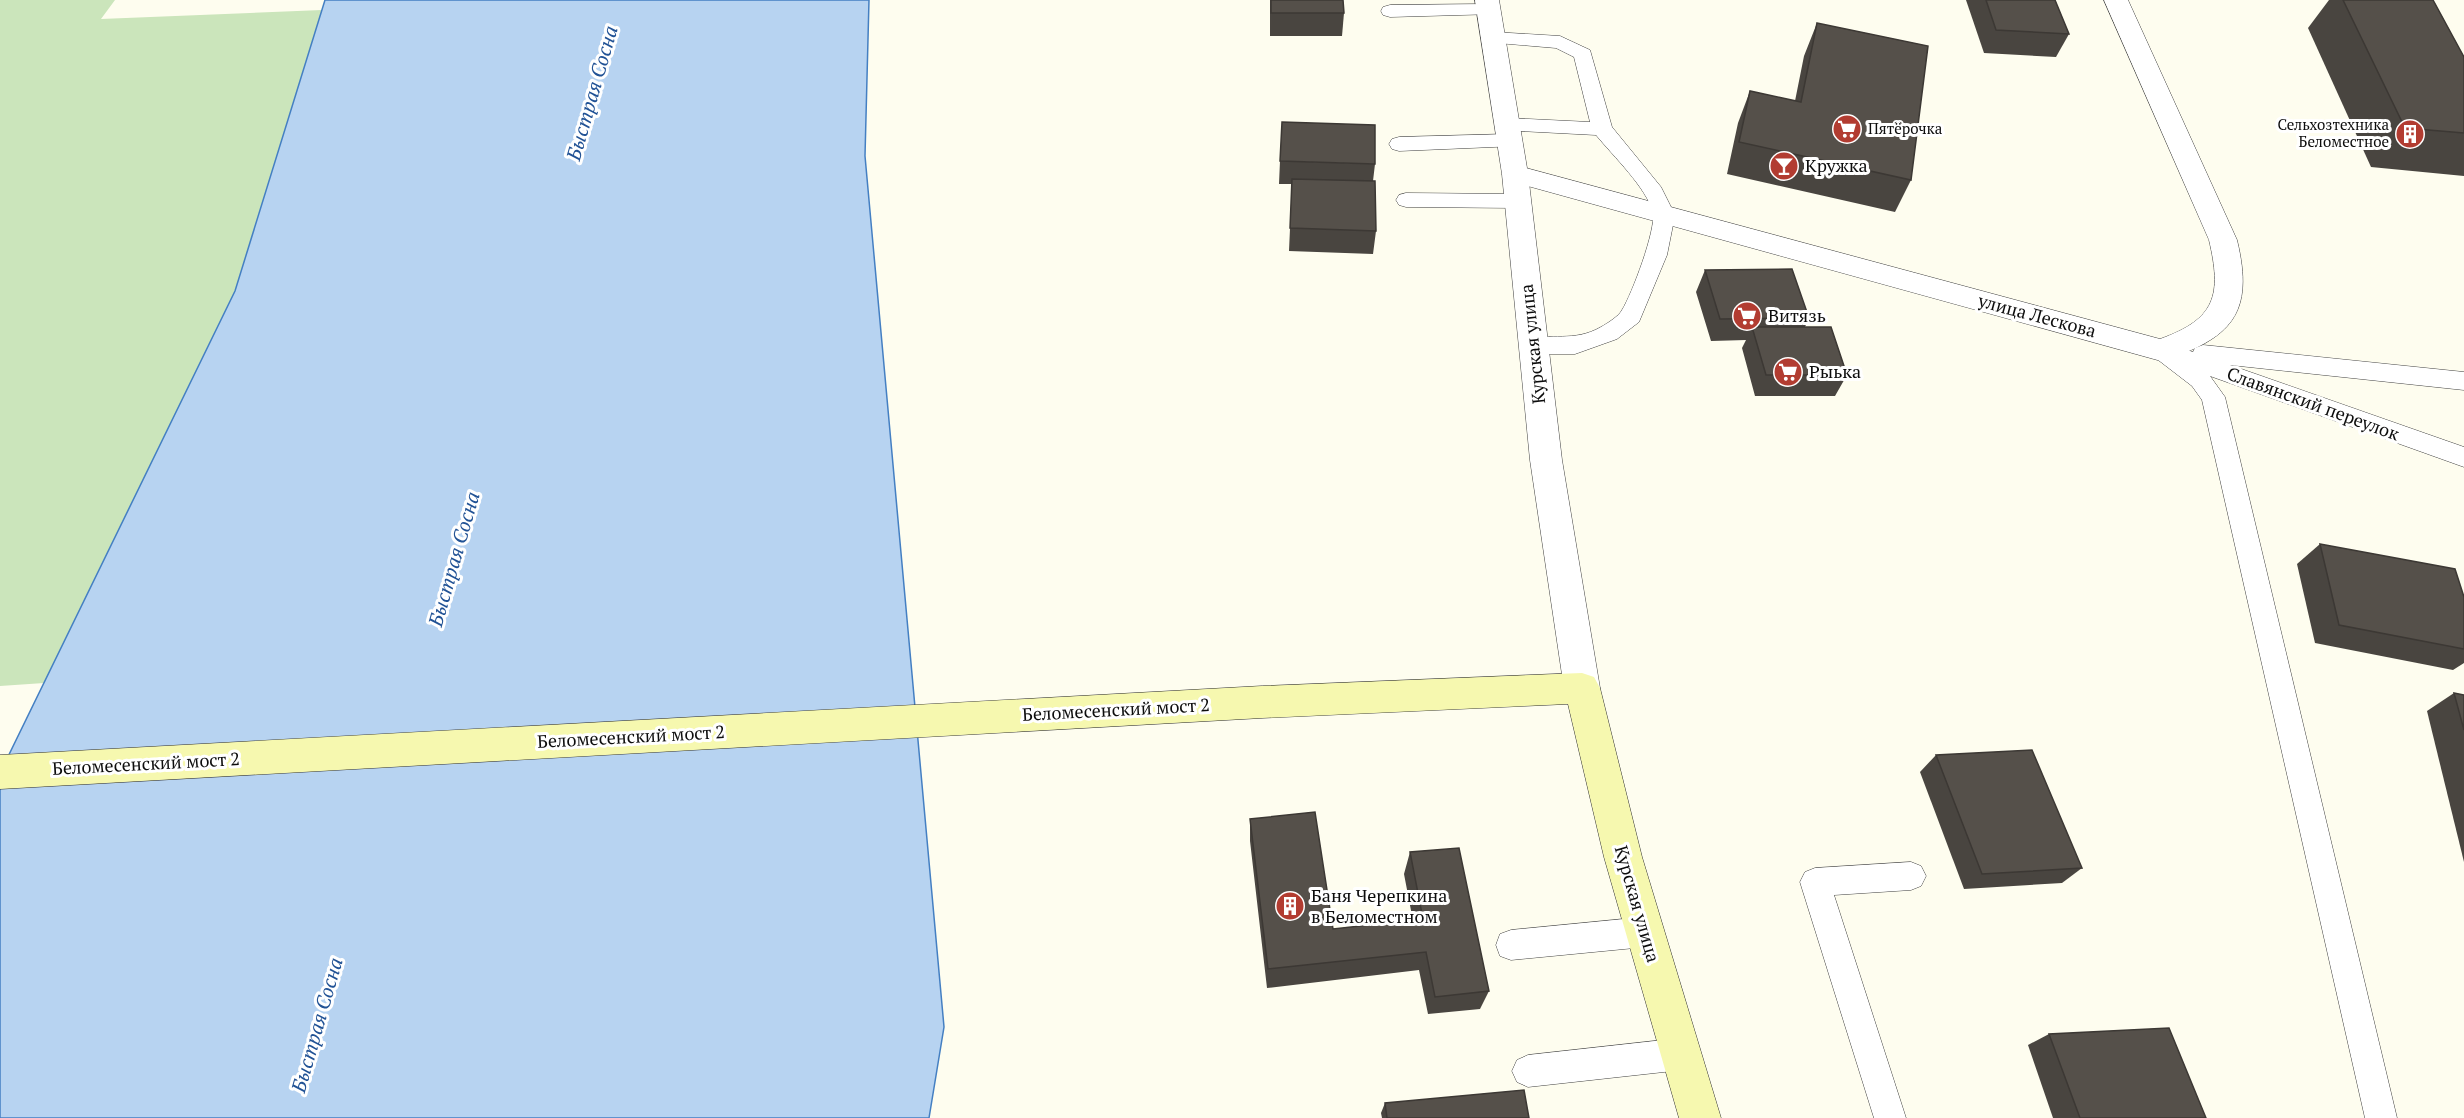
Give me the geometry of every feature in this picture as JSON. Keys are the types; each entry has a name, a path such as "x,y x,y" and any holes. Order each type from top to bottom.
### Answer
{"main road":[{"name":"Беломесенский мост 2","path":"0,772 1262,702 1582,688"},
{"name":"Курская улица","path":"1582,688 1623,857 1700,1118"}],"street":[{"path":"2116,0 2223,240 2230,263 2229,294 2220,319 2189,341 2161,350"},
{"name":"Курская улица","path":"1490,16 1516,187 1546,460 1582,688"},
{"name":"улица Лескова","path":"1516,187 1664,214 2161,350"}],"lane":[{"path":"1390,11 1490,16 1560,42 1583,54 1602,129 1654,192 1664,214 1656,255 1631,316 1609,333 1575,346 1533,346"},
{"path":"1399,144 1509,133 1602,129"},
{"path":"1406,200 1516,187"},
{"path":"2161,350 2464,381"},
{"path":"2161,350 2200,380 2213,397 2381,1118"},
{"name":"Славянский переулок","path":"2161,350 2464,457"},
{"path":"1890,1118 1815,882 1911,876"},
{"path":"1511,945 1645,932"},
{"path":"1528,1071 1682,1054"}],"green space":[{"path":"0,0 115,0 101,19 322,10 235,291 44,683 0,686"}],"water":[{"name":"Быстрая Сосна","path":"325,0 869,0 865,156 944,1027 929,1118 0,1118 0,773 235,291"}],"building":[{"path":"1271,0 1343,0 1344,13 1271,13"},
{"path":"1986,0 2055,0 2069,34 1996,30"},
{"path":"2343,0 2433,0 2464,57 2464,133 2405,128"},
{"name":"Пятёрочка","path":"1817,23 1928,46 1911,180 1739,142 1750,91 1801,102"},
{"path":"1282,122 1375,125 1375,164 1280,161"},
{"path":"1292,179 1375,181 1376,231 1290,228"},
{"path":"1792,269 1809,318 1720,319 1705,270"},
{"path":"1752,327 1831,327 1847,375 1766,375"},
{"path":"2320,544 2455,569 2464,597 2464,649 2339,625"},
{"path":"2454,693 2464,695 2464,730"},
{"path":"2032,750 2082,868 1982,874 1936,755"},
{"name":"Баня Черепкина в Беломестном","path":"1315,812 1333,929 1423,919 1410,852 1459,848 1489,991 1435,997 1426,952 1268,969 1250,819"},
{"path":"2169,1028 2206,1118 2080,1118 2049,1034"},
{"path":"1524,1090 1529,1118 1387,1118 1385,1103"}],"place":[{"name":"Пятёрочка","path":"1847,129"},
{"name":"Сельхозтехника Беломестное","path":"2410,134"},
{"name":"Кружка","path":"1784,166"},
{"name":"Витязь","path":"1747,316"},
{"name":"Рыька","path":"1788,372"},
{"name":"Баня Черепкина в Беломестном","path":"1290,906"}]}
